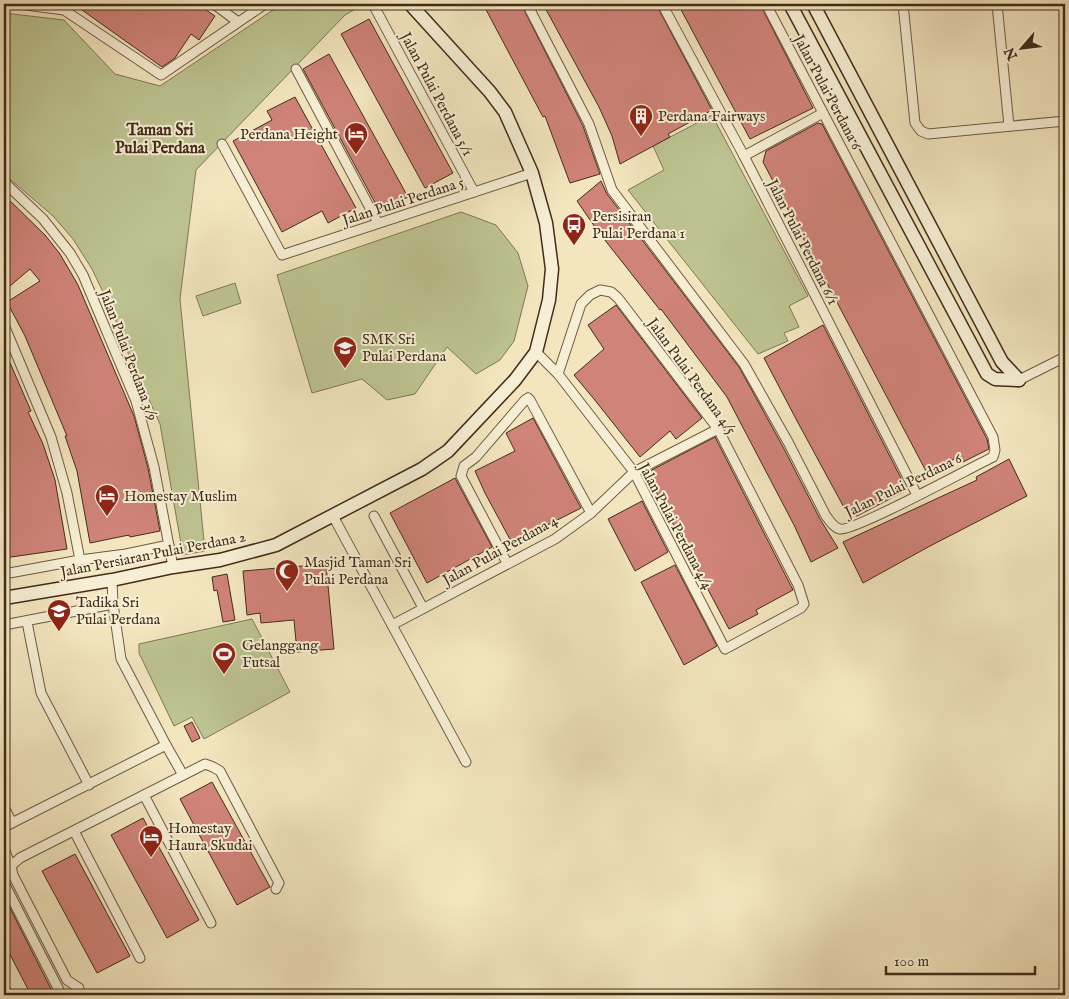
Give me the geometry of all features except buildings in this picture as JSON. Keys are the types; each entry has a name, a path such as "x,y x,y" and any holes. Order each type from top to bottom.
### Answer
{"street":[{"path":"18,4 65,7 161,75 265,4"},
{"path":"214,4 238,22"},
{"name":"Jalan Persiaran Pulai Perdana 2","path":"4,598 220,560 276,544 422,469 448,450 515,380 536,352 549,300 552,269 546,223 532,173 505,112 490,92 410,4"},
{"name":"Jalan Pulai Perdana 6","path":"527,4 588,124 612,190 744,364 788,442 826,516 833,525 840,529 847,528 993,457 995,450 994,437 766,4"},
{"name":"Jalan Pulai Perdana 6/1","path":"662,4 744,156 917,495"},
{"path":"790,4 987,374 995,379 1020,380 1065,357"},
{"path":"813,4 1002,362 1020,380"},
{"path":"903,4 915,123 920,131 928,134 1065,121"},
{"path":"997,4 1009,126"},
{"name":"Jalan Pulai Perdana 5/1","path":"375,8 474,192"},
{"path":"296,69 378,224"},
{"path":"744,156 823,113"},
{"name":"Jalan Pulai Perdana 5","path":"222,144 282,255 532,173"},
{"name":"Jalan Pulai Perdana 3/9","path":"4,182 43,219 70,253 83,274 136,401 154,467 173,567"},
{"name":"Jalan Pulai Perdana 4/5","path":"558,374 578,309 596,291 604,290 611,292 618,298 718,430 798,586 804,604 801,608 725,649"},
{"path":"4,325 51,437 67,493 80,560"},
{"name":"Jalan Pulai Perdana 4/4","path":"536,352 558,374 634,472 725,649"},
{"path":"507,563 461,476 464,466 476,456 528,398 591,513"},
{"name":"Jalan Pulai Perdana 4","path":"392,625 555,539 591,513 634,472 718,430"},
{"path":"333,516 466,762"},
{"path":"374,516 423,608"},
{"path":"4,574 169,545"},
{"path":"112,580 113,604 122,659 183,775"},
{"path":"4,625 113,604"},
{"path":"26,622 41,692 89,785"},
{"path":"4,807 8,825 166,745"},
{"path":"12,866 20,858 205,764 220,771 279,883 276,889"},
{"path":"144,795 210,922"},
{"path":"74,830 140,958"},
{"path":"4,849 12,866 13,875 67,980 78,988"},
{"path":"4,883 60,994"},
{"path":"4,987 8,995"}],"green space":[{"path":"282,4 364,4 345,15 196,170 180,299 205,551 183,555 160,424 130,358 113,313 92,269 73,239 53,216 4,174 4,13 64,20 115,74 160,86"},
{"path":"712,115 808,296 789,306 799,327 784,333 788,341 758,354 628,190 664,170 653,146"},
{"path":"461,212 496,225 518,253 528,286 514,341 500,360 476,374 447,347 415,394 387,400 362,379 312,393 277,275"},
{"path":"235,283 241,303 203,316 196,296"},
{"path":"252,619 290,692 204,739 192,717 174,726 139,653 139,644"}],"place":[{"name":"Perdana Fairways","path":"641,137"},
{"name":"Perdana Height","path":"356,155"},
{"name":"Persisiran Pulai Perdana 1","path":"574,246"},
{"name":"SMK Sri Pulai Perdana","path":"345,369"},
{"name":"Homestay Muslim","path":"107,517"},
{"name":"Masjid Taman Sri Pulai Perdana","path":"287,592"},
{"name":"Tadika Sri Pulai Perdana","path":"59,632"},
{"name":"Gelanggang Futsal","path":"224,675"},
{"name":"Homestay Haura Skudai","path":"151,858"}],"district":[{"name":"Taman Sri Pulai Perdana","path":"160,138"}]}
